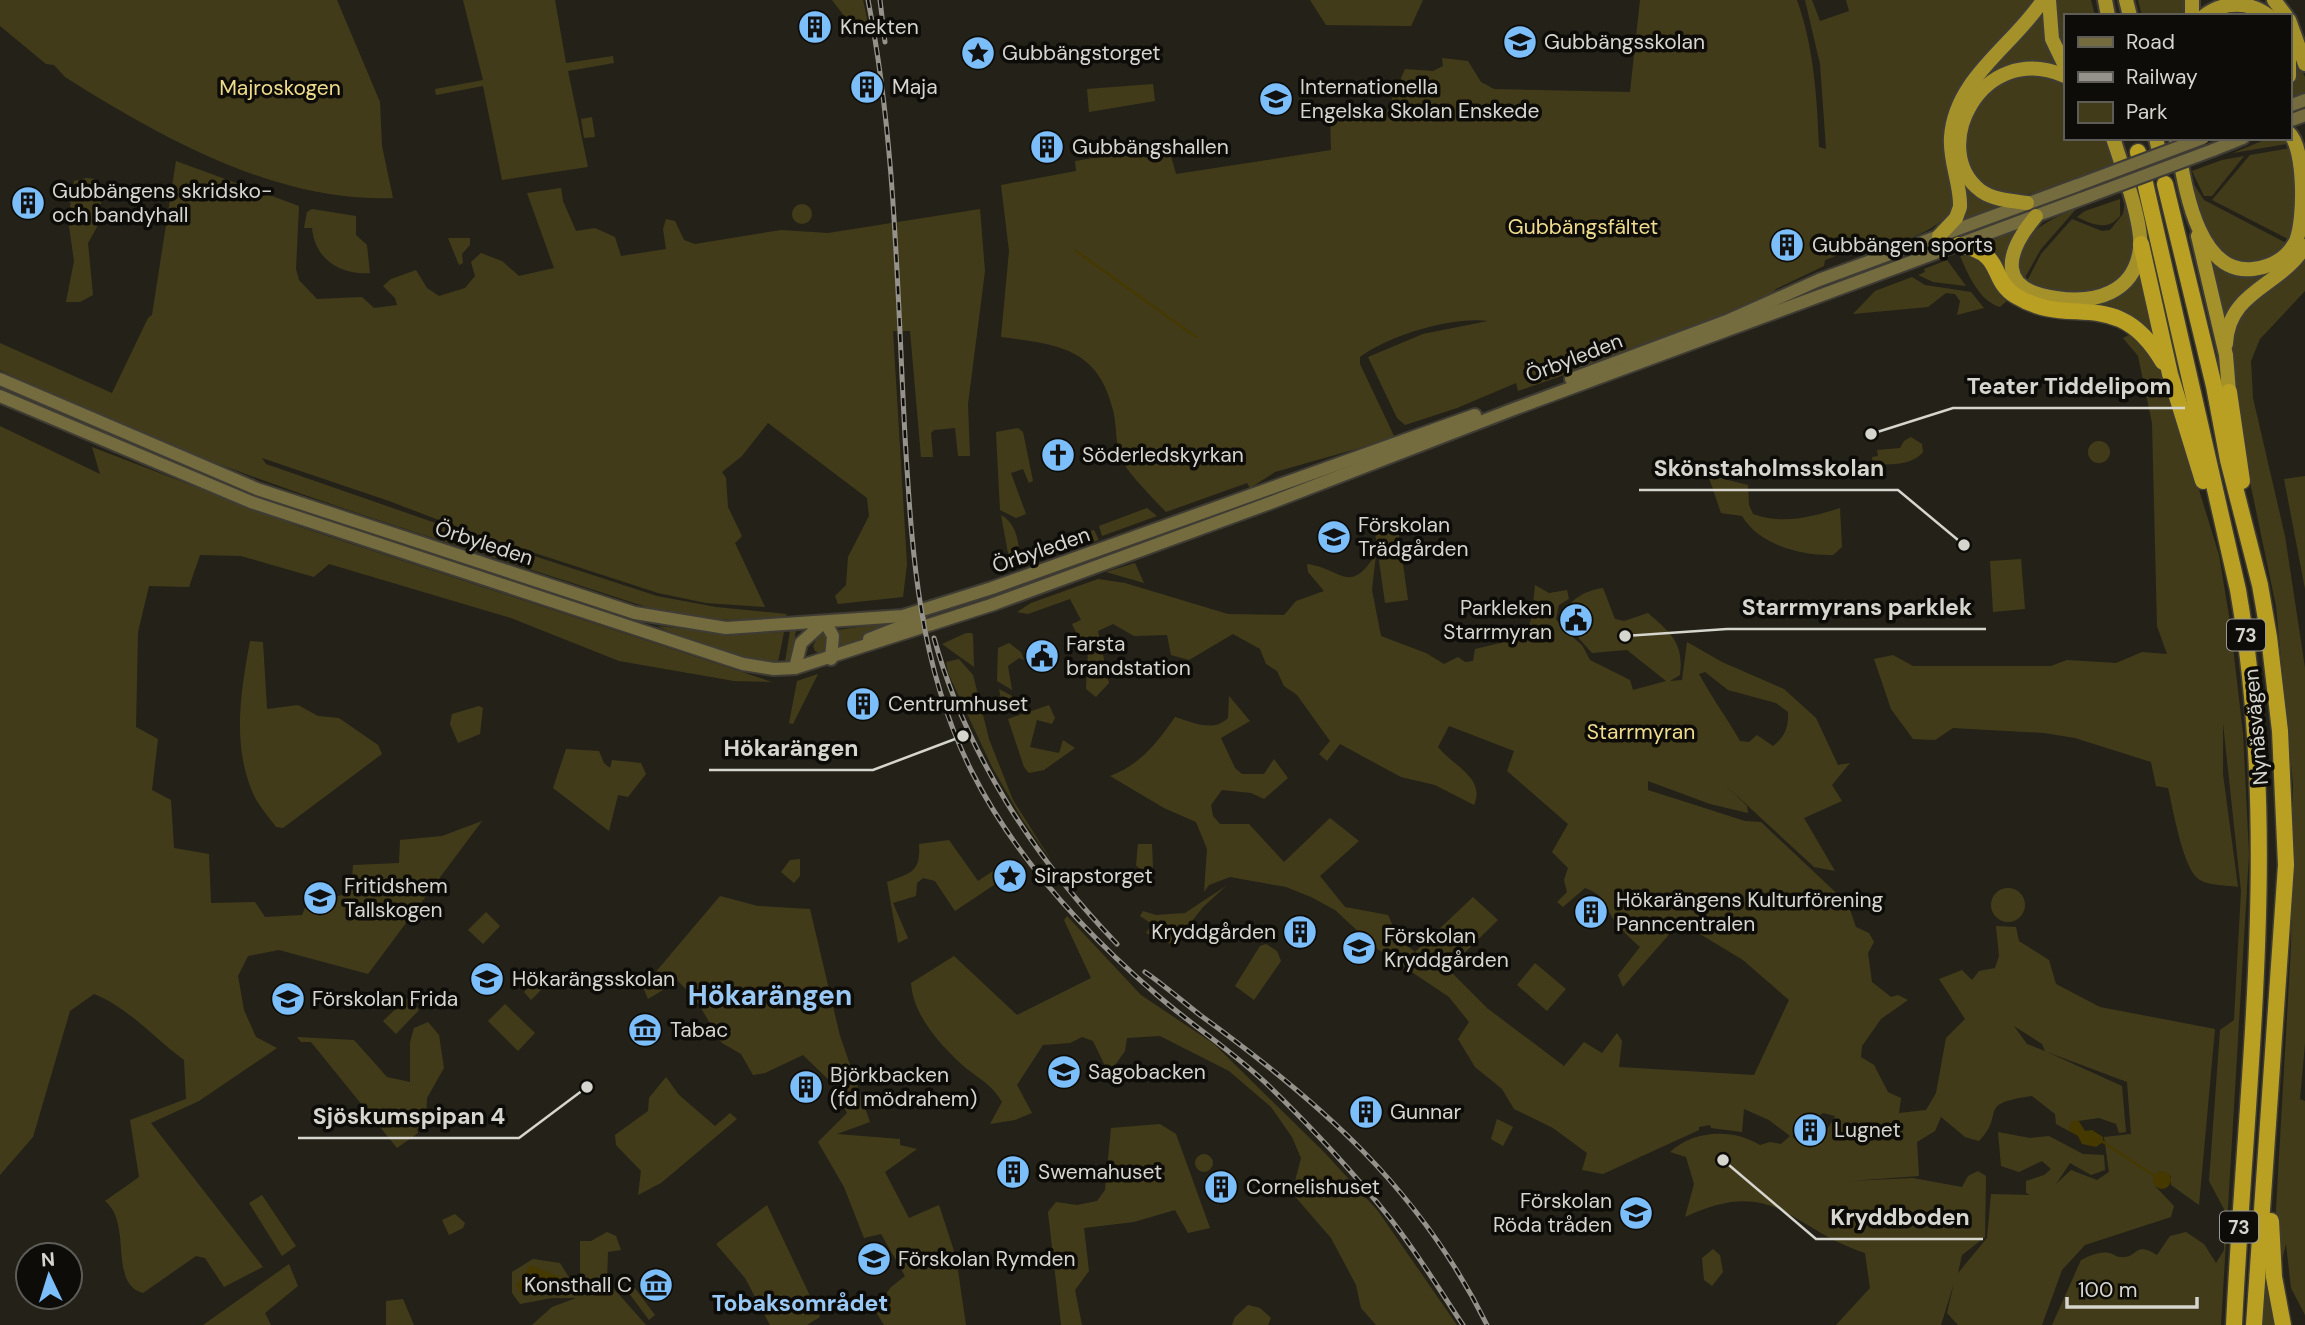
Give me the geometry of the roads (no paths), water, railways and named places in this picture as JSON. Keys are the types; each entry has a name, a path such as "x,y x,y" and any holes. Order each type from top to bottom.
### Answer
{"highway":[{"path":"1939,236 1960,207 1951,137 1961,100 1971,83 2043,0"},
{"path":"2049,0 2052,39 2064,64"},
{"path":"2274,0 2285,14"},
{"path":"2208,14 2231,4 2252,7 2265,14"},
{"path":"2293,49 2305,64"},
{"path":"2027,203 1991,197 1971,181 1961,155 1963,126 1973,100 1988,82 2000,75 2032,68 2064,76"},
{"path":"2194,221 2221,261 2234,267 2260,269 2280,260 2299,233 2304,193 2300,145 2291,135"},
{"path":"2114,140 2141,244 2170,373 2216,520 2227,543"},
{"name":"Nynäsvägen","path":"2156,140 2214,386 2228,460 2252,550 2270,637 2280,731 2286,865 2254,1325"},
{"path":"2176,140 2225,355 2252,550"},
{"name":"Nynäsvägen","path":"2136,145 2246,637 2259,764 2259,929 2234,1325"},
{"path":"2036,216 2017,242 2012,265 2016,282 2036,294 2075,301 2111,294 2131,275 2141,244"},
{"path":"1959,245 1980,250 1988,256 2010,291 2024,300 2042,306 2102,313 2129,324 2145,337 2170,373"},
{"path":"2225,355 2230,322 2238,305 2254,289 2292,265 2305,246"},
{"path":"2271,1065 2271,1244 2283,1325"},
{"path":"2228,1325 2245,1130"}],"main road":[{"name":"Örbyleden","path":"0,379 257,489 635,613 726,628 903,616 992,588 1520,398 1939,236 2198,140"},
{"name":"Örbyleden","path":"0,396 251,502 730,660 774,669 795,668 831,659 984,607 1270,503 1514,409 2238,140"},
{"name":"Örbyleden","path":"855,650 886,631 992,594"},
{"path":"795,668 800,643 825,622 833,636 831,659"}],"waterway":[{"path":"1076,251 1196,337"},
{"path":"2103,1142 2153,1175"}],"railway":[{"path":"868,0 890,163 915,565 929,649 954,732 972,772 1009,834 1030,864 1078,920 1171,1007 1257,1075 1317,1134 1399,1230 1463,1325"},
{"path":"880,0 885,42"},
{"path":"934,638 964,722 1006,802 1058,876 1117,944"},
{"path":"1145,972 1286,1081 1326,1115 1363,1152 1431,1231 1487,1325"}],"place":[{"name":"Knekten","path":"815,27"},
{"name":"Gubbängsskolan","path":"1520,42"},
{"name":"Gubbängstorget","path":"978,53"},
{"name":"Maja","path":"867,87"},
{"name":"Internationella Engelska Skolan Enskede","path":"1276,99"},
{"name":"Gubbängshallen","path":"1047,147"},
{"name":"Gubbängens skridsko- och bandyhall","path":"28,203"},
{"name":"Gubbängen sports","path":"1787,245"},
{"name":"Teater Tiddelipom","path":"1871,434"},
{"name":"Söderledskyrkan","path":"1058,455"},
{"name":"Förskolan Trädgården","path":"1334,537"},
{"name":"Skönstaholmsskolan","path":"1964,545"},
{"name":"Parkleken Starrmyran","path":"1576,620"},
{"name":"Starrmyrans parklek","path":"1625,636"},
{"name":"Farsta brandstation","path":"1042,656"},
{"name":"Centrumhuset","path":"863,704"},
{"name":"Hökarängen","path":"963,736"},
{"name":"Sirapstorget","path":"1010,876"},
{"name":"Fritidshem Tallskogen","path":"320,898"},
{"name":"Hökarängens Kulturförening Panncentralen","path":"1591,912"},
{"name":"Kryddgården","path":"1300,932"},
{"name":"Förskolan Kryddgården","path":"1359,948"},
{"name":"Hökarängsskolan","path":"487,979"},
{"name":"Förskolan Frida","path":"288,999"},
{"name":"Tabac","path":"645,1030"},
{"name":"Sagobacken","path":"1064,1072"},
{"name":"Sjöskumspipan 4","path":"587,1087"},
{"name":"Björkbacken (fd mödrahem)","path":"806,1087"},
{"name":"Gunnar","path":"1366,1112"},
{"name":"Lugnet","path":"1810,1130"},
{"name":"Kryddboden","path":"1723,1160"},
{"name":"Swemahuset","path":"1013,1172"},
{"name":"Cornelishuset","path":"1221,1187"},
{"name":"Förskolan Röda tråden","path":"1636,1213"},
{"name":"Förskolan Rymden","path":"874,1259"},
{"name":"Konsthall C","path":"656,1285"}],"district":[{"name":"Hökarängen","path":"770,995"},
{"name":"Tobaksområdet","path":"800,1303"}],"park label":[{"name":"Majroskogen","path":"280,88"},
{"name":"Gubbängsfältet","path":"1583,227"},
{"name":"Starrmyran","path":"1641,732"}]}
